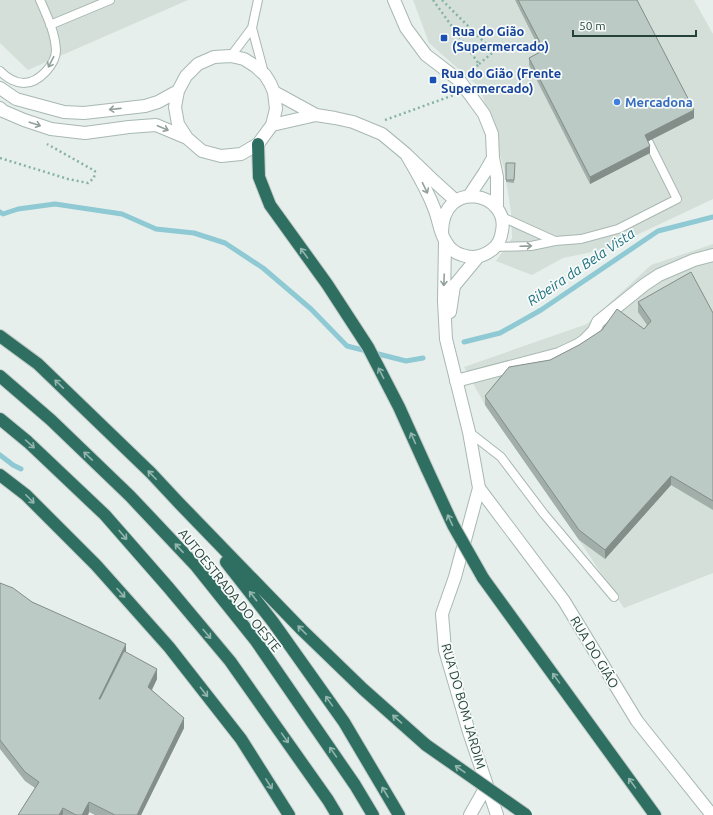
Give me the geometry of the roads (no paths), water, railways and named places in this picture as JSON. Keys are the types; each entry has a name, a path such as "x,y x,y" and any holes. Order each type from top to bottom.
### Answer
{"highway":[{"path":"258,144 259,177 270,205 327,284 368,347 399,407 453,525 483,578 655,815"},
{"path":"0,336 38,364 151,473 220,553 273,622 344,722 399,815"},
{"name":"AUTOESTRADA DO OESTE","path":"0,376 51,420 130,496 196,566 256,641 355,785 373,815"},
{"path":"0,419 28,442 105,515 168,587 230,661 328,800 336,815"},
{"path":"0,475 26,495 96,565 169,647 241,739 288,815"},
{"path":"179,504 363,690 426,745 526,815"}],"street":[{"path":"394,0 406,28 426,55 464,85 484,114 492,134 499,213 503,228 501,238 496,247 488,254 478,257 468,257 451,249 443,237 434,208 421,180 406,154"},
{"path":"231,56 244,59 265,75 274,92 276,109 272,125 258,144 240,154 221,156 202,151 187,138 178,124 175,107 178,91 186,76 198,64 214,57 231,56"},
{"path":"0,88 16,99 64,112 84,113 145,106 158,102 178,91"},
{"path":"274,92 316,114 353,122 382,134 406,154 456,201"},
{"path":"0,108 3,111 24,120 51,129 85,133 156,125 187,138"},
{"path":"272,125 316,114"},
{"path":"470,196 493,158"},
{"path":"443,237 442,222 445,212 451,204 460,198 470,196 480,197 489,201 499,213"},
{"name":"RUA DO BOM JARDIM","path":"443,237 446,339 469,432 479,488 455,577 442,614 445,650 469,732 497,815"},
{"path":"456,381 559,354 578,345 594,331 598,322 658,275 694,260 713,255"},
{"name":"RUA DO BOM JARDIM","path":"446,339 454,286 478,257"},
{"name":"RUA DO GIÃO","path":"479,488 564,601 637,721 712,815"},
{"path":"470,815 487,785"}],"lane":[{"path":"0,71 11,80 24,83 35,81 52,64 56,52 54,35 40,0"},
{"path":"50,25 110,0"},
{"path":"231,56 252,28 258,0"},
{"path":"252,28 265,75"},
{"path":"496,247 531,246 555,241 581,239 618,229 677,199 648,141"},
{"path":"499,213 555,241"},
{"path":"469,432 501,456 544,514 614,597"}],"waterway":[{"name":"Ribeira da Bela Vista","path":"0,212 3,214 18,209 55,204 122,214 156,229 194,233 225,243 263,268 311,309 347,346 406,361 423,358"},
{"name":"Ribeira da Bela Vista","path":"464,342 500,333 541,310 658,231 713,217"},
{"path":"0,455 21,469"}],"place":[{"name":"Rua do Gião (Supermercado)","path":"444,38"},
{"name":"Rua do Gião (Frente Supermercado)","path":"433,80"},
{"name":"Mercadona","path":"617,102"}]}
